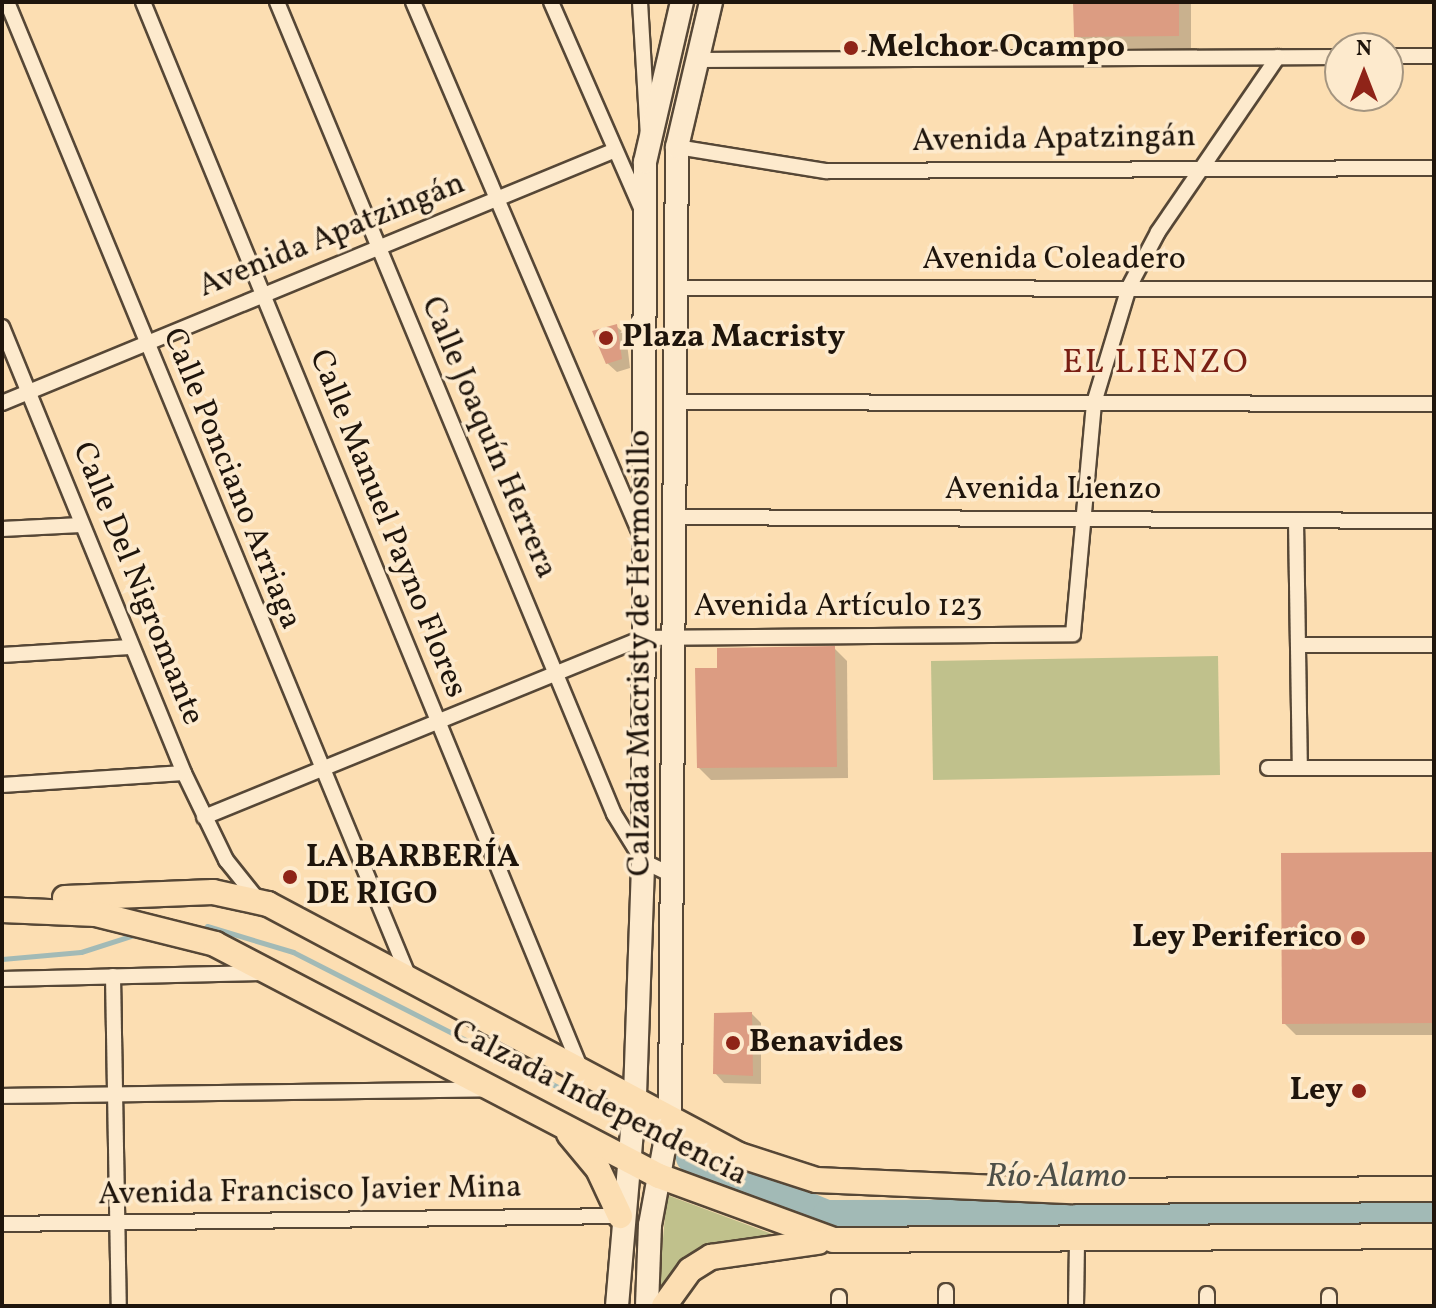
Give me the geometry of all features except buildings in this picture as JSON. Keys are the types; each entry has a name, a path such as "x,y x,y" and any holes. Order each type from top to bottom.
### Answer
{"main road":[{"name":"Calzada Macristy de Hermosillo","path":"617,1306 620,1216 635,1095 643,861 643,213 648,136 682,2"},
{"name":"Calzada Macristy de Hermosillo","path":"647,1306 659,1176 670,1116 674,634 671,517 677,147 694,60 711,2"},
{"path":"654,106 677,147"},
{"name":"Calzada Independencia","path":"2,908 217,893 259,901 408,975 670,1116 779,1170 851,1184 1434,1189"},
{"name":"Calzada Independencia","path":"2,908 96,914 164,928 276,973 659,1176 834,1240 1077,1244 1434,1236"},
{"path":"559,1123 598,1169 620,1216"},
{"path":"664,1306 690,1270 711,1257 834,1240"}],"street":[{"name":"Calle Ponciano Arriaga","path":"7,2 145,344 408,975"},
{"name":"Calle Manuel Payno Flores","path":"143,2 580,1067"},
{"name":"Calle Joaquín Herrera","path":"277,2 614,814 643,861"},
{"path":"413,2 494,200 644,544"},
{"path":"551,2 613,151 643,213"},
{"path":"640,2 648,136"},
{"path":"1404,56 1434,56"},
{"path":"1082,517 1094,403 1129,287 1203,166 1278,57"},
{"path":"694,60 1324,57"},
{"name":"Avenida Apatzingán","path":"677,147 826,171 1203,166 1434,168"},
{"name":"Avenida Apatzingán","path":"2,403 613,151"},
{"name":"Avenida Coleadero","path":"674,288 1434,289"},
{"name":"Calle Del Nigromante","path":"2,327 184,773 226,860 259,901"},
{"path":"674,402 1434,404"},
{"name":"Avenida Lienzo","path":"671,517 1434,521"},
{"name":"Avenida Artículo 123","path":"204,817 643,638 674,634 1073,634 1082,517"},
{"path":"1296,521 1300,767"},
{"path":"2,529 81,525"},
{"path":"1298,645 1434,645"},
{"path":"2,655 130,647"},
{"path":"1268,768 1434,768"},
{"path":"2,785 184,773"},
{"path":"217,893 226,860"},
{"path":"643,861 672,875"},
{"path":"2,979 276,973"},
{"path":"113,976 119,1306"},
{"path":"2,1096 496,1089"},
{"path":"1388,1190 1434,1179"},
{"name":"Avenida Francisco Javier Mina","path":"2,1224 620,1216"},
{"path":"1076,1306 1077,1244"}],"green space":[{"path":"1218,656 1220,775 933,780 931,661"},
{"path":"667,1195 783,1238 705,1248 657,1304"}],"waterway":[{"path":"207,926 293,952 619,1118"},
{"path":"2,959 81,952 134,935"},
{"name":"Río Alamo","path":"690,1158 827,1214 1434,1213"}],"place":[{"name":"Melchor Ocampo","path":"851,48"},
{"name":"Plaza Macristy","path":"606,338"},
{"name":"LA BARBERÍA DE RIGO","path":"290,877"},
{"name":"Ley Periferico","path":"1358,938"},
{"name":"Benavides","path":"733,1043"},
{"name":"Ley","path":"1359,1091"}],"district":[{"name":"EL LIENZO","path":"1156,364"}]}
